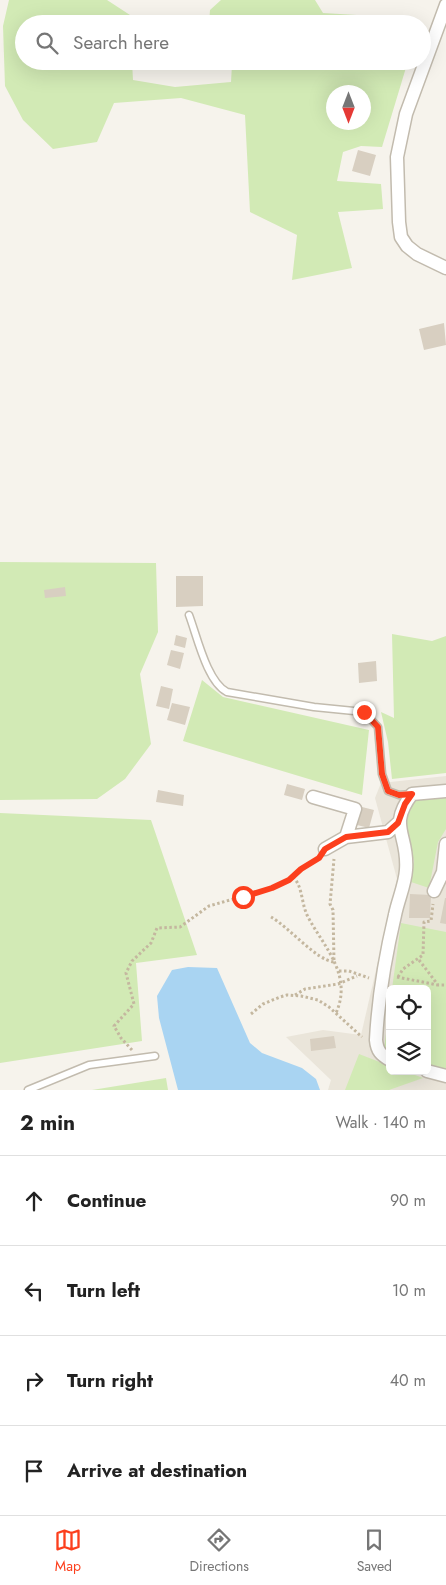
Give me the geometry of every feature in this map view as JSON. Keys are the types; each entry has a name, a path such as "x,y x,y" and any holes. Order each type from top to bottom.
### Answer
{"street":[{"path":"431,46 446,5"},
{"path":"422,70 406,114 397,157 399,222 401,237 408,246 417,254 446,268"},
{"path":"336,843 388,832 398,823 405,804 412,794 446,791"},
{"path":"313,797 355,809 336,843"},
{"path":"386,1058 381,1055 377,1048 376,1040 395,914 406,875 407,857 398,823"},
{"path":"434,891 443,872 446,844"},
{"path":"431,1072 446,1076"}],"lane":[{"path":"189,615 211,673 219,688 227,692 314,707 364,712 378,727 382,774 388,791 399,795 412,794"},
{"path":"28,1090 89,1065 155,1056"}],"path":[{"path":"139,1057 121,1038 114,1026 134,1004 126,974 132,961 151,943 157,928 180,927 209,906 272,888 293,877 336,843"},
{"path":"334,962 333,910 330,904 336,843"},
{"path":"293,877 298,881 308,917 323,938 339,971 340,1006 336,1013"},
{"path":"434,891 433,911 431,920 424,922 423,955 419,960 438,985"},
{"path":"271,917 296,935 320,959 334,962"},
{"path":"294,996 305,989 340,984 359,976"},
{"path":"398,977 446,985"},
{"path":"251,1014 263,1004 280,997 294,996 318,1000 358,1031 366,1044"}],"shaded area":[{"path":"446,776 446,1090 328,1090 331,1080 286,1037 323,1030 361,1035 397,879 375,798 381,783"}],"green space":[{"path":"9,0 107,0 130,15 15,15 15,70 132,70 133,80 175,87 231,82 232,70 405,70 382,147 361,146 343,152 337,181 381,184 383,209 338,212 352,268 292,280 297,235 250,212 245,115 181,98 114,103 97,142 53,149 23,120 5,86 3,26"},
{"path":"221,0 315,0 323,13 357,15 210,15 210,10"},
{"path":"0,562 156,563 158,632 140,674 151,744 125,779 97,799 0,800"},
{"path":"392,634 432,641 446,636 446,773 392,779 388,742 381,712 394,718"},
{"path":"202,680 223,697 369,730 362,795 183,741"},
{"path":"446,797 446,829 438,842 429,888 408,881 414,861 404,825 415,799"},
{"path":"0,813 151,820 197,955 136,963 142,1041 0,1063"},
{"path":"401,923 446,932 446,1079 431,1072 431,985 393,985"},
{"path":"359,1054 386,1064 386,1075 415,1075 423,1078 389,1090 345,1090"},
{"path":"166,1078 168,1090 92,1090"}],"water":[{"path":"188,967 217,968 250,1043 262,1053 302,1068 316,1079 320,1090 178,1090 159,1018 157,996 172,970"}],"building":[{"path":"358,150 376,155 370,176 352,171"},
{"path":"444,323 446,345 424,350 419,329"},
{"path":"176,576 203,576 203,606 176,607"},
{"path":"65,587 66,596 45,598 44,590"},
{"path":"176,635 187,638 185,648 174,645"},
{"path":"171,650 184,653 180,669 167,665"},
{"path":"376,661 377,681 359,683 358,663"},
{"path":"161,686 173,689 169,709 156,706"},
{"path":"172,703 190,707 185,725 167,720"},
{"path":"287,784 305,789 302,800 284,795"},
{"path":"158,790 184,795 183,806 156,802"},
{"path":"362,807 374,810 369,828 357,825"},
{"path":"410,894 431,895 430,918 409,918"},
{"path":"446,898 446,924 440,923"},
{"path":"334,1036 336,1048 311,1051 310,1039"}],"route":[{"path":"243,897 272,888 289,880 301,869 319,858 325,849 346,837 388,832 398,823 401,812 412,794 399,795 388,791 382,774 378,727 364,712"}]}
